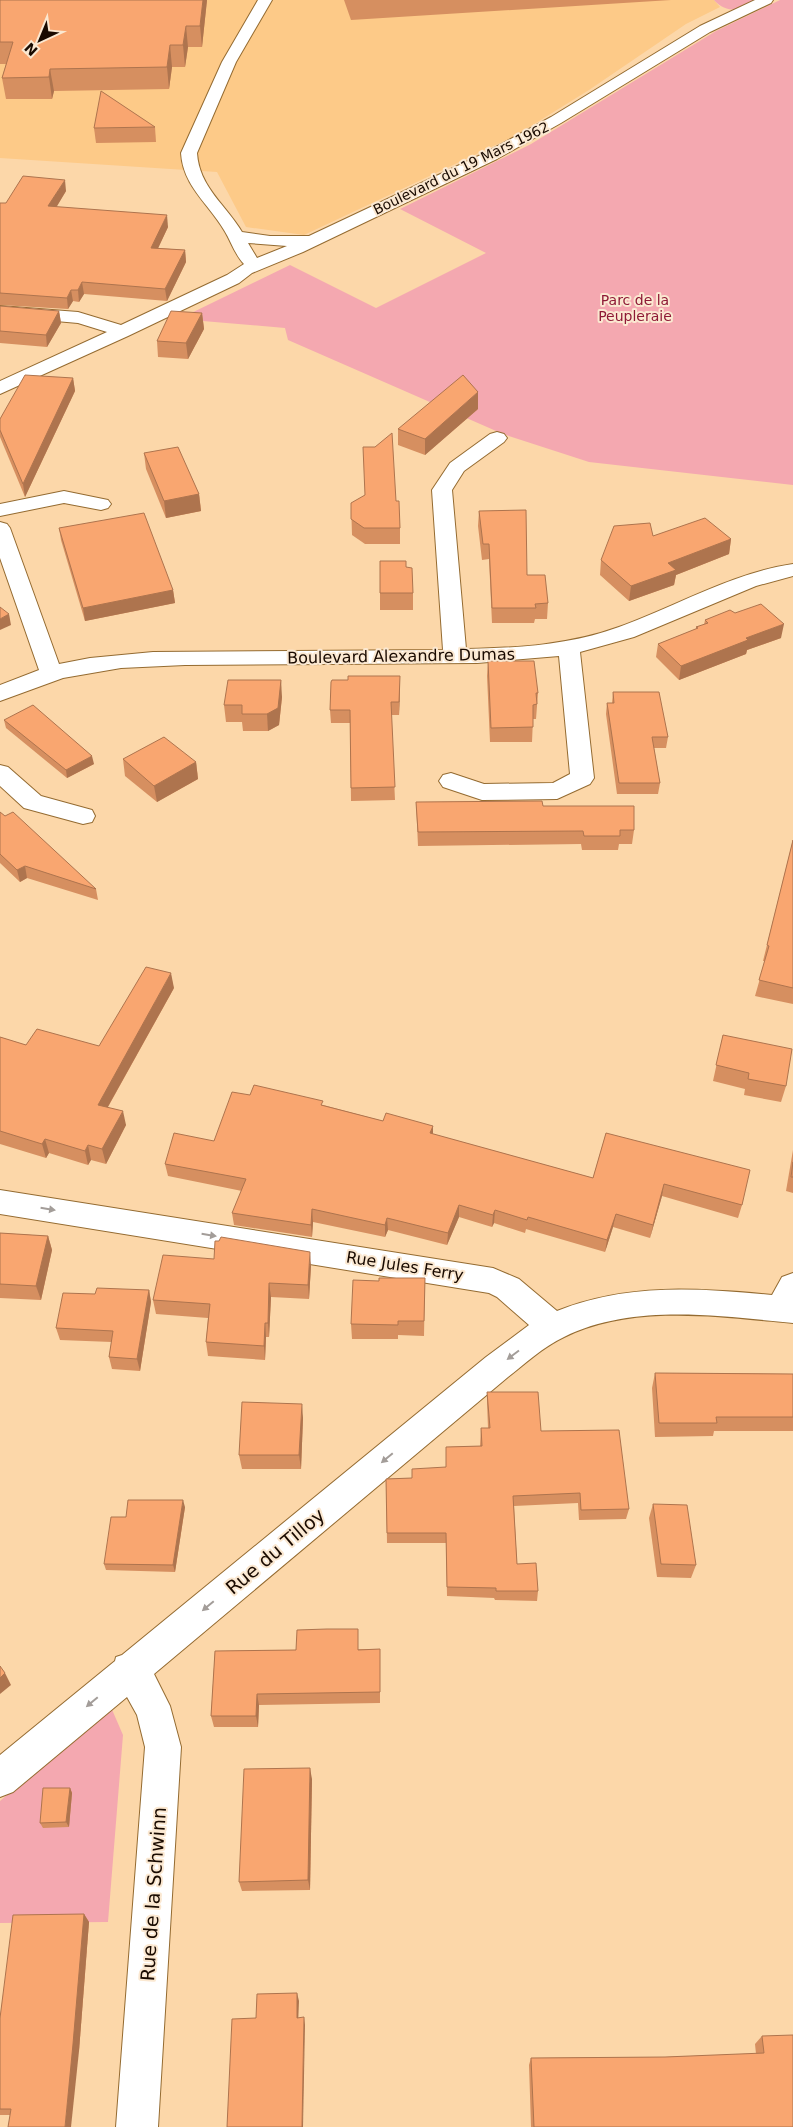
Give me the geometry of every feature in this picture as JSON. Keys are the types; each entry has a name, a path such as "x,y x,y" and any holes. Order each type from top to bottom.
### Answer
{"street":[{"path":"247,264 236,236 197,183 188,166 189,153 229,62 264,0"},
{"name":"Boulevard du 19 Mars 1962","path":"247,264 266,263 491,156 556,120 705,28 766,0"},
{"name":"Boulevard du 19 Mars 1962","path":"236,236 287,242"},
{"name":"Boulevard du 19 Mars 1962","path":"0,388 233,279 247,264 267,249 287,242 316,238"},
{"path":"0,311 79,317 110,325 122,332"},
{"path":"455,656 442,490 457,466 497,438"},
{"path":"0,510 64,497 102,504"},
{"path":"0,528 51,673"},
{"name":"Boulevard Alexandre Dumas","path":"0,694 31,679 51,673 113,662 182,658 455,656 531,653 569,648 615,635 740,585 783,571 793,570"},
{"path":"451,780 482,792 558,791 582,778 569,648"},
{"path":"0,773 33,802 83,816"},
{"name":"Rue Jules Ferry","path":"0,1202 482,1279 508,1288 553,1327"},
{"path":"553,1327 600,1311 666,1302 728,1304 790,1302"},
{"name":"Rue du Tilloy","path":"0,1779 129,1670 498,1366 553,1327"},
{"name":"Rue de la Schwinn","path":"129,1670 139,1682 155,1712 163,1747 136,2127"}],"shaded area":[{"path":"0,0 714,0 720,7 686,24 589,90 515,136 304,235 246,227 217,172 0,158"}],"green space":[{"path":"714,0 766,0 753,6 733,10 720,5"},
{"name":"Parc de la Peupleraie","path":"780,0 793,0 793,485 589,462 503,434 288,340 285,328 179,319 290,265 376,308 486,253 400,209 531,144 716,31"},
{"path":"110,1705 123,1735 108,1922 0,1923 0,1801"}],"building":[{"path":"0,0 203,0 200,26 186,26 183,45 170,45 167,67 50,69 49,77 2,78 13,42 0,42"},
{"path":"101,91 155,127 94,128"},
{"path":"23,176 65,180 48,206 167,215 151,248 185,250 165,289 82,282 78,290 71,290 67,298 0,293 0,203 6,203"},
{"path":"0,306 59,311 46,335 0,331"},
{"path":"171,311 202,313 186,343 157,341"},
{"path":"25,375 73,378 23,484 0,430 0,419"},
{"path":"463,375 478,392 425,439 398,429"},
{"path":"392,433 396,501 399,501 400,528 364,528 351,519 351,503 365,495 363,447 375,447"},
{"path":"178,447 199,494 164,501 144,453"},
{"path":"526,510 527,575 545,575 548,603 535,604 536,608 492,608 489,544 483,544 479,511"},
{"path":"144,513 173,590 83,608 59,528"},
{"path":"705,518 731,539 668,563 676,570 631,586 601,560 614,526 650,523 653,536"},
{"path":"380,561 406,561 406,567 412,568 413,593 380,593"},
{"path":"761,604 784,624 681,666 658,644 698,628 696,627 708,623 705,620 730,610 735,613"},
{"path":"0,607 9,614 0,619"},
{"path":"488,661 534,661 538,693 536,693 537,704 533,705 533,727 491,728"},
{"path":"348,676 400,676 399,702 391,702 395,787 351,788 350,710 330,710 332,680 348,680"},
{"path":"228,680 281,680 278,708 267,714 242,714 242,705 224,705"},
{"path":"613,692 659,692 668,737 652,737 660,783 619,783 607,703 614,703"},
{"path":"33,705 92,756 66,770 4,720"},
{"path":"164,737 196,762 154,786 123,759"},
{"path":"542,801 543,806 634,806 634,830 620,830 620,836 584,836 583,831 418,832 416,802"},
{"path":"0,812 5,816 13,812 96,889 25,866 17,870 0,854"},
{"path":"793,840 793,988 759,980 769,946 767,945"},
{"path":"146,967 171,973 98,1105 123,1111 102,1149 88,1145 85,1151 45,1139 42,1144 0,1131 0,1037 26,1045 37,1029 99,1046"},
{"path":"723,1035 792,1049 786,1086 748,1079 749,1073 716,1065"},
{"path":"254,1085 323,1101 321,1105 383,1121 386,1113 433,1126 430,1133 593,1178 606,1133 750,1170 742,1205 664,1184 653,1225 616,1214 607,1240 528,1217 527,1220 495,1210 493,1215 459,1205 448,1233 387,1218 385,1225 312,1209 311,1225 232,1213 246,1179 165,1164 174,1133 214,1141 232,1092 250,1095"},
{"path":"0,1233 48,1236 36,1286 0,1284"},
{"path":"221,1237 310,1252 308,1285 269,1283 268,1323 265,1323 264,1346 206,1342 210,1304 153,1300 163,1255 214,1259 215,1241 219,1241"},
{"path":"379,1278 425,1278 424,1321 398,1321 398,1325 351,1324 353,1280 379,1281"},
{"path":"97,1288 149,1290 137,1359 109,1357 113,1331 56,1328 63,1293 95,1294"},
{"path":"655,1373 793,1374 793,1417 716,1417 717,1423 659,1423"},
{"path":"487,1392 538,1392 541,1431 619,1430 629,1509 581,1510 580,1493 513,1496 517,1564 536,1563 538,1591 496,1591 496,1588 447,1587 446,1533 387,1533 386,1479 412,1478 412,1469 446,1467 446,1447 482,1446 481,1428 490,1428"},
{"path":"242,1402 302,1404 299,1455 239,1455"},
{"path":"128,1500 183,1500 173,1565 104,1564 111,1517 126,1517"},
{"path":"653,1504 687,1505 696,1565 661,1564"},
{"path":"358,1629 358,1650 380,1649 380,1692 257,1694 256,1716 211,1716 215,1651 296,1650 297,1630"},
{"path":"0,1666 5,1673 0,1678"},
{"path":"310,1768 308,1880 239,1882 244,1769"},
{"path":"43,1788 70,1788 66,1822 40,1823"},
{"path":"84,1914 65,2127 8,2127 11,2109 0,2109 0,2018 13,1915"},
{"path":"297,1993 297,2018 304,2017 302,2127 227,2127 232,2019 256,2018 257,1994"},
{"path":"793,2035 793,2127 534,2127 531,2058 665,2057 764,2053 762,2036"}]}
